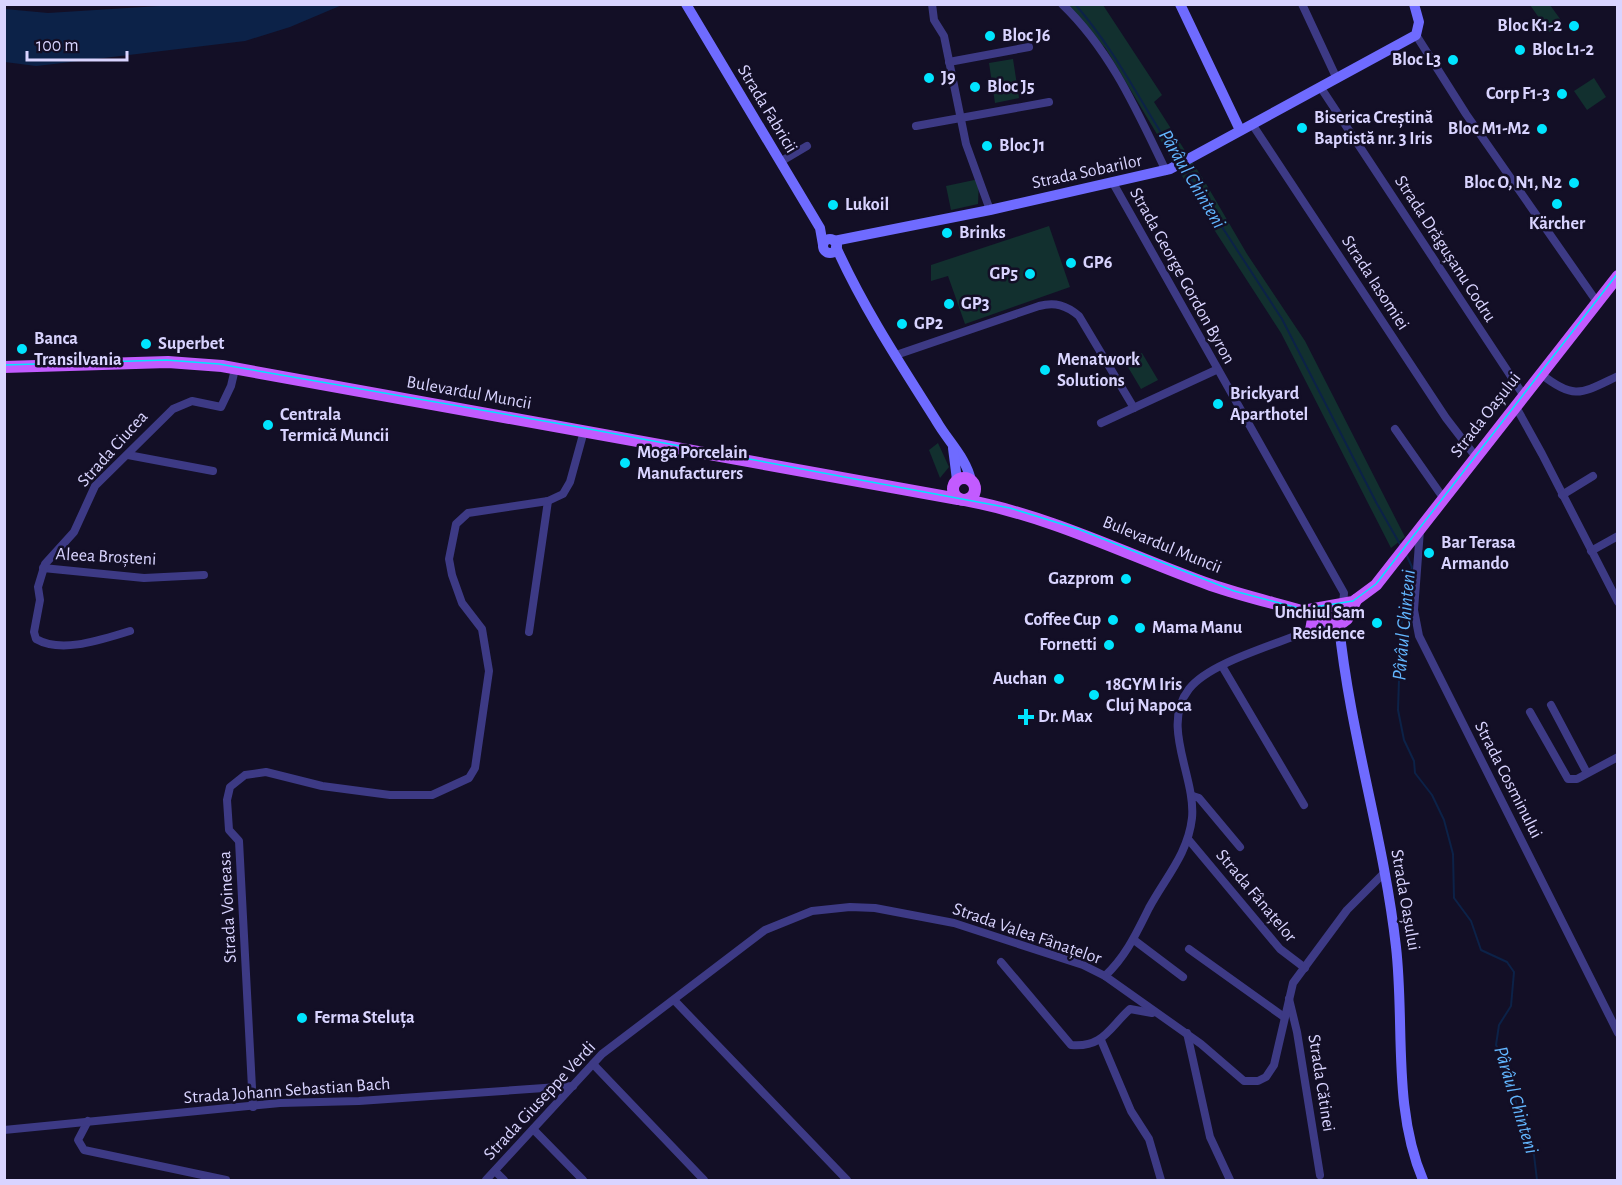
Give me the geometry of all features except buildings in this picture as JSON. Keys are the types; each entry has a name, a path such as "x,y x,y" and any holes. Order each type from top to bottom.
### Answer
{"main road":[{"name":"Strada Fabricii","path":"686,4 821,230 833,244 852,282 896,355 953,447 963,459 972,483"},
{"path":"1180,4 1240,130"},
{"path":"1414,4 1419,22 1416,35"},
{"name":"Strada Sobarilor","path":"833,244 1170,169 1416,35"},
{"name":"Strada Oașului","path":"1333,618 1371,590 1387,572 1617,276"},
{"name":"Bulevardul Muncii","path":"4,367 168,362 235,369 1010,508 1077,530 1210,584 1333,618"},
{"name":"Strada Fabricii","path":"953,447 956,481"},
{"path":"965,478 972,483 973,494 962,499 952,489 956,481 965,478"},
{"name":"Bulevardul Muncii","path":"924,492 956,481"},
{"name":"Bulevardul Muncii","path":"972,483 1010,508"},
{"name":"Strada Oașului","path":"1356,600 1342,604 1333,618 1396,946 1404,1117 1412,1153 1423,1180"},
{"path":"1306,612 1313,619 1311,630"}],"street":[{"path":"932,4 934,20 944,36 966,144 990,210"},
{"path":"1062,4 1081,22 1119,74 1170,169"},
{"path":"1302,4 1337,79"},
{"path":"1416,35 1466,114 1597,302"},
{"path":"949,62 1029,47"},
{"name":"Strada Drăgușanu Codru","path":"1321,87 1524,396"},
{"path":"916,126 1049,102"},
{"name":"Strada Iasomiei","path":"1252,124 1446,418 1476,457"},
{"path":"780,162 807,146"},
{"name":"Strada George Gordon Byron","path":"1113,183 1216,370 1344,593 1342,604"},
{"path":"896,355 1039,306 1059,304 1071,309 1079,316 1134,408"},
{"name":"Strada Ciucea","path":"130,631 83,644 38,641 34,632 43,568 47,560 74,532 95,486 164,416 185,402 221,407 231,386 235,369"},
{"path":"1101,423 1216,370"},
{"path":"1541,374 1574,394 1616,380"},
{"path":"1516,407 1617,602"},
{"path":"1395,429 1444,499"},
{"path":"529,632 548,501 562,494 566,489 584,430"},
{"path":"128,455 213,471"},
{"path":"1562,495 1593,476"},
{"name":"Strada Voineasa","path":"253,1107 239,841 229,830 227,800 230,787 244,775 266,772 313,784 390,795 432,795 469,778 475,768 489,680 482,629 462,603 452,575 449,559 456,524 468,513 548,501"},
{"name":"Strada Cosminului","path":"1417,534 1414,610 1419,636 1617,1033"},
{"path":"1591,551 1617,536"},
{"name":"Aleea Broșteni","path":"43,568 144,578 204,575"},
{"path":"1105,976 1126,954 1188,839 1192,796 1179,744 1179,716 1183,698 1199,679 1222,666 1311,630 1333,618"},
{"path":"1222,666 1304,805"},
{"path":"1551,705 1587,773"},
{"path":"1530,712 1564,775 1572,780 1617,757"},
{"path":"1192,796 1199,798 1240,847"},
{"name":"Strada Fânațelor","path":"1188,839 1280,949 1305,968"},
{"name":"Strada Valea Fânațelor","path":"674,1000 722,960 765,930 812,911 850,907 875,908 954,923 1083,965 1105,976 1155,1014 1187,1034 1244,1081 1251,1083 1266,1077 1274,1065 1293,983 1347,910 1383,874"},
{"path":"1134,940 1184,977"},
{"path":"1189,949 1284,1017"},
{"path":"1001,962 1071,1045 1083,1047 1101,1040 1130,1009 1155,1014"},
{"name":"Strada Cătinei","path":"1289,998 1298,1032 1320,1175"},
{"path":"674,1000 847,1180"},
{"name":"Strada Giuseppe Verdi","path":"486,1180 593,1064 674,1000"},
{"path":"1187,1034 1210,1137 1230,1180"},
{"path":"1101,1040 1131,1111 1149,1139 1161,1180"},
{"path":"593,1064 704,1180"},
{"name":"Strada Johann Sebastian Bach","path":"4,1130 253,1107 573,1086"},
{"path":"87,1121 78,1140 84,1150 226,1180"},
{"path":"533,1129 583,1180"},
{"path":"495,1170 504,1180"}],"green space":[{"path":"1068,5 1103,5 1162,95 1154,102 1247,254 1305,341 1405,537 1391,548 1281,333 1215,231 1106,49"},
{"path":"1530,5 1550,5 1563,23 1549,32"},
{"path":"1013,59 1019,98 995,103 989,63"},
{"path":"1594,78 1606,97 1587,110 1574,91"},
{"path":"979,179 978,204 951,210 946,186"},
{"path":"1049,226 1070,287 965,324 948,276 931,281 931,265"},
{"path":"1142,353 1158,380 1141,389 1125,362"},
{"path":"938,443 949,467 940,478 929,450"}],"water":[{"path":"191,4 342,5 290,27 245,41 36,66 5,62 5,9 48,13"}],"waterway":[{"name":"Pârâul Chinteni","path":"1075,4 1105,42 1178,159"},
{"name":"Pârâul Chinteni","path":"1183,167 1282,319 1401,546"},
{"name":"Pârâul Chinteni","path":"1406,554 1412,567 1403,605 1398,710 1404,740 1414,761 1415,773 1432,795 1444,820 1453,854 1454,898 1471,921 1481,950 1507,962 1514,972 1511,1006 1499,1025 1496,1045 1509,1068 1523,1138 1534,1155 1537,1180"}],"tram line":[{"path":"4,365 166,360 219,364 584,428 1010,508 1078,529 1234,591 1302,609 1353,601 1376,584 1618,273"}],"place":[{"name":"Bloc K1-2","path":"1574,26"},
{"name":"Bloc J6","path":"990,36"},
{"name":"Bloc L1-2","path":"1520,50"},
{"name":"Bloc L3","path":"1453,60"},
{"name":"J9","path":"929,78"},
{"name":"Bloc J5","path":"975,87"},
{"name":"Corp F1-3","path":"1562,94"},
{"name":"Biserica Creștină Baptistă nr. 3 Iris","path":"1302,128"},
{"name":"Bloc M1-M2","path":"1542,129"},
{"name":"Bloc J1","path":"987,146"},
{"name":"Bloc O, N1, N2","path":"1574,183"},
{"name":"Kärcher","path":"1557,204"},
{"name":"Lukoil","path":"833,205"},
{"name":"Brinks","path":"947,233"},
{"name":"GP6","path":"1071,263"},
{"name":"GP5","path":"1030,274"},
{"name":"GP3","path":"949,304"},
{"name":"GP2","path":"902,324"},
{"name":"Superbet","path":"146,344"},
{"name":"Banca Transilvania","path":"22,349"},
{"name":"Menatwork Solutions","path":"1045,370"},
{"name":"Brickyard Aparthotel","path":"1218,404"},
{"name":"Centrala Termică Muncii","path":"268,425"},
{"name":"Moga Porcelain Manufacturers","path":"625,463"},
{"name":"Bar Terasa Armando","path":"1429,553"},
{"name":"Gazprom","path":"1126,579"},
{"name":"Coffee Cup","path":"1113,620"},
{"name":"Unchiul Sam Residence","path":"1377,623"},
{"name":"Mama Manu","path":"1140,628"},
{"name":"Fornetti","path":"1109,645"},
{"name":"Auchan","path":"1059,679"},
{"name":"18GYM Iris Cluj Napoca","path":"1094,695"},
{"name":"Dr. Max","path":"1026,717"},
{"name":"Ferma Steluța","path":"302,1018"}]}
